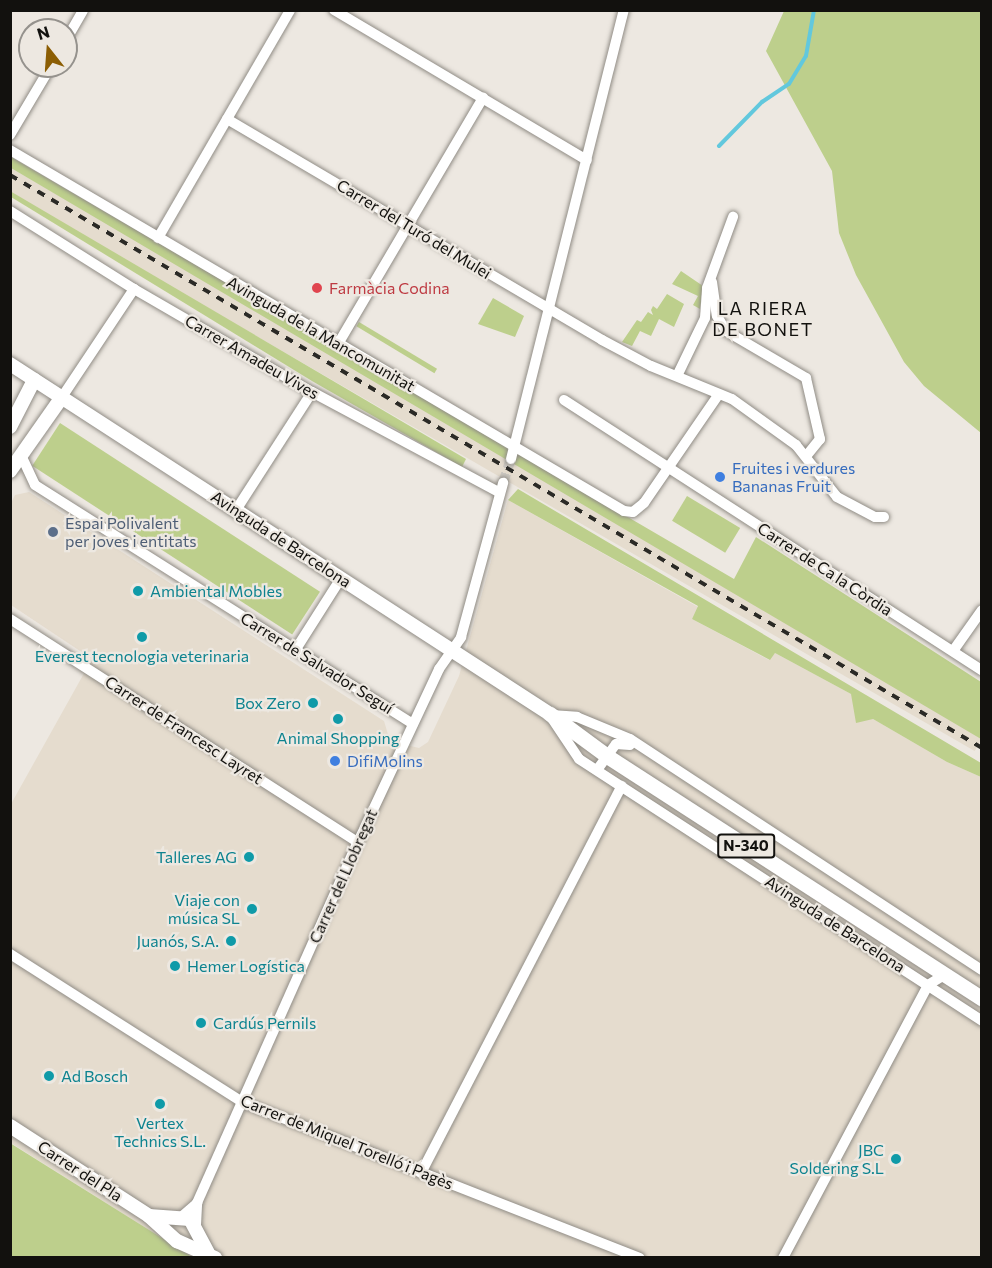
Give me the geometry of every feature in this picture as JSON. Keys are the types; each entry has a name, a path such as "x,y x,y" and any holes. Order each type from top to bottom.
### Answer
{"main road":[{"name":"Avinguda de Barcelona","path":"10,364 452,650 549,714 607,756 981,999"},
{"path":"10,427 34,380"},
{"path":"10,471 62,397"},
{"name":"Carrer del Pla","path":"10,1126 149,1216 179,1240 211,1255"},
{"name":"Carrer del Pla","path":"149,1216 190,1219 211,1255"},
{"path":"180,1218 173,1225 179,1240 197,1229"}],"street":[{"path":"158,238 290,10"},
{"path":"334,10 587,160"},
{"path":"510,459 624,10"},
{"path":"10,135 44,78"},
{"path":"338,344 483,98"},
{"name":"Carrer del Turó del Mulei","path":"227,118 602,340 677,376 719,393 770,422 806,456 837,497 874,517 884,517"},
{"name":"Avinguda de la Mancomunitat","path":"10,150 624,511 633,512 644,503 668,469"},
{"name":"Carrer Amadeu Vives","path":"10,211 134,289 312,392 501,488"},
{"path":"677,376 705,318 707,288 712,282 733,217"},
{"path":"712,282 717,316 726,331 806,378 820,439 806,456"},
{"path":"62,397 134,289"},
{"path":"236,510 312,392"},
{"path":"668,469 719,393"},
{"name":"Carrer de Ca la Còrdia","path":"564,400 981,669"},
{"name":"Carrer de Salvador Seguí","path":"21,455 35,485 413,724"},
{"name":"Carrer del Llobregat","path":"197,1229 197,1203 358,842 413,724 465,627 501,488"},
{"path":"296,649 341,578"},
{"path":"953,651 981,610"},
{"name":"Carrer de Francesc Layret","path":"10,619 358,842"},
{"name":"Avinguda de Barcelona","path":"549,714 577,717 630,739 981,970"},
{"name":"Avinguda de Barcelona","path":"549,714 573,752 597,770 981,1021"},
{"name":"Avinguda de Barcelona","path":"597,770 620,742 645,750"},
{"path":"421,1173 622,786"},
{"name":"Carrer de Miquel Torelló i Pagès","path":"10,954 242,1102 640,1257"},
{"path":"783,1257 928,985 944,975"},
{"name":"Carrer del Llobregat","path":"180,1218 197,1203"}],"shaded area":[{"path":"11,168 982,729 982,738 975,751 10,194"},
{"path":"29,492 384,721 390,741 419,748 428,742 459,676 508,500 698,607 692,619 769,660 775,653 851,694 873,719 947,762 981,777 981,1257 192,1257 11,1143 11,804 92,659 11,605 11,503 15,495"}],"green space":[{"path":"784,11 981,11 981,433 924,386 904,362 856,275 839,233 832,171 766,51"},
{"path":"11,157 734,579 756,537 981,682 981,739 11,168"},
{"path":"10,191 466,459 462,467 312,381 11,197"},
{"path":"681,271 703,286 700,309 693,305 698,296 672,284"},
{"path":"667,294 684,304 674,327 659,319 651,336 640,331 632,346 622,342 637,320 641,322 648,312 653,315 651,310 653,306 657,309"},
{"path":"493,298 524,316 515,337 478,324"},
{"path":"359,322 437,369 434,373 356,326"},
{"path":"60,423 320,592 292,635 32,466"},
{"path":"518,489 981,763 981,777 947,762 873,719 856,723 851,694 775,653 770,660 692,619 698,606 508,500"},
{"path":"687,496 740,528 725,553 672,521"},
{"path":"10,1143 170,1243 192,1257 11,1257"}],"waterway":[{"path":"719,146 762,102 789,84 806,56 814,10"}],"tunnel":[{"path":"503,483 511,459"}],"railway":[{"path":"10,175 982,748"}],"place":[{"name":"Farmàcia Codina","path":"317,288"},
{"name":"Fruites i verdures Bananas Fruit","path":"720,477"},
{"name":"Espai Polivalent per joves i entitats","path":"53,532"},
{"name":"Ambiental Mobles","path":"138,591"},
{"name":"Everest tecnologia veterinaria","path":"142,637"},
{"name":"Box Zero","path":"313,703"},
{"name":"Animal Shopping","path":"338,719"},
{"name":"DifiMolins","path":"335,761"},
{"name":"Talleres AG","path":"249,857"},
{"name":"Viaje con música SL","path":"252,909"},
{"name":"Juanós, S.A.","path":"231,941"},
{"name":"Hemer Logística","path":"175,966"},
{"name":"Cardús Pernils","path":"201,1023"},
{"name":"Ad Bosch","path":"49,1076"},
{"name":"Vertex Technics S.L.","path":"160,1104"},
{"name":"JBC Soldering S.L","path":"896,1159"}],"district":[{"name":"LA RIERA DE BONET","path":"763,319"}]}
